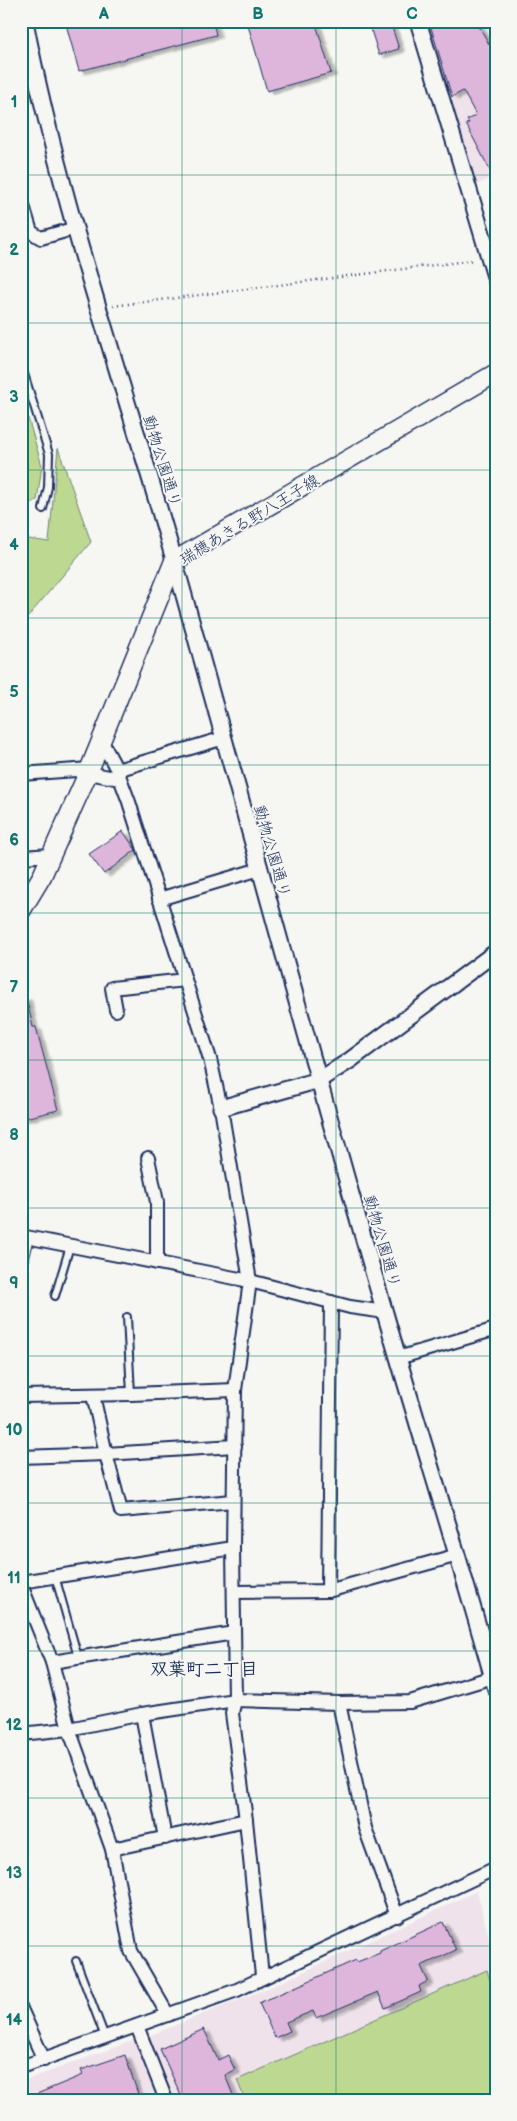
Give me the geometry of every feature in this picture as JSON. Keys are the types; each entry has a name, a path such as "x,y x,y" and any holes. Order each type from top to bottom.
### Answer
{"main road":[{"name":"瑞穂あきる野八王子線","path":"21,910 42,876 89,771 174,561 496,373"}],"street":[{"name":"動物公園通り","path":"25,21 32,57 76,228 174,561 398,1358 458,1555 494,1683"},
{"path":"418,21 496,280"},
{"path":"21,199 31,232 41,238 76,228"},
{"path":"21,774 89,771 119,774 224,738"},
{"path":"101,740 119,774 210,1059 221,1108 250,1280 235,1390 233,1501 234,1700 232,1713 246,1820 262,1976"},
{"path":"21,858 52,855"},
{"path":"159,899 260,869"},
{"path":"221,1108 319,1080 496,952"},
{"path":"116,1010 112,988 185,980"},
{"path":"148,1158 157,1202 157,1263"},
{"path":"26,1237 250,1280 331,1302 385,1312"},
{"path":"328,1591 331,1302"},
{"path":"398,1358 496,1329"},
{"path":"21,1396 235,1390"},
{"path":"93,1395 121,1511 233,1501"},
{"path":"21,1457 235,1446"},
{"path":"168,2015 131,1951 112,1849 69,1728 52,1662 21,1584 55,1576 233,1548"},
{"path":"234,1592 328,1591 458,1555"},
{"path":"52,1662 234,1633"},
{"path":"21,1734 69,1728 142,1714 234,1700 339,1703 410,1702 494,1683"},
{"path":"339,1703 365,1828 397,1916"},
{"path":"142,1714 165,1838"},
{"path":"112,1849 246,1820"},
{"path":"21,2067 237,1990 262,1976 397,1916 496,1868"},
{"path":"21,2009 44,2060"},
{"path":"137,2026 166,2100"}],"lane":[{"path":"21,364 49,454 49,479 43,509"},
{"path":"21,1274 26,1237"},
{"path":"54,1296 70,1246"},
{"path":"127,1317 131,1394"},
{"path":"55,1576 78,1657"},
{"path":"76,1961 105,2037"}],"path":[{"path":"99,308 489,258"}],"shaded area":[{"path":"428,21 496,21 496,175 475,186"},
{"path":"477,1891 496,1965 496,2100 172,2100 146,2037 273,1986"},
{"path":"135,2040 158,2100 21,2100 21,2082"}],"green space":[{"path":"21,394 42,466 37,500 23,507 21,518"},
{"path":"58,448 91,542 21,625 21,538 49,542"},
{"path":"487,1970 496,2002 496,2099 245,2100 237,2080"}],"building":[{"path":"65,21 213,21 216,35 79,71"},
{"path":"259,21 315,21 331,73 267,91 248,25"},
{"path":"377,21 390,21 399,49 379,55 369,24"},
{"path":"429,21 476,21 489,44 496,41 496,182 466,124 469,123 467,120 476,115 463,91 452,97"},
{"path":"123,831 136,850 104,874 89,854"},
{"path":"26,997 58,1110 21,1119 21,998"},
{"path":"443,1922 456,1950 421,1966 428,1981 419,1986 421,1992 385,2008 378,1992 316,2018 313,2011 286,2022 290,2031 275,2038 259,2003 356,1960 357,1962 380,1953 380,1951"},
{"path":"204,2029 218,2060 228,2055 235,2070 225,2075 235,2100 183,2100 160,2049"},
{"path":"125,2055 140,2100 22,2100 83,2075 81,2070"}],"district":[{"name":"双葉町二丁目","path":"204,1669"}]}
